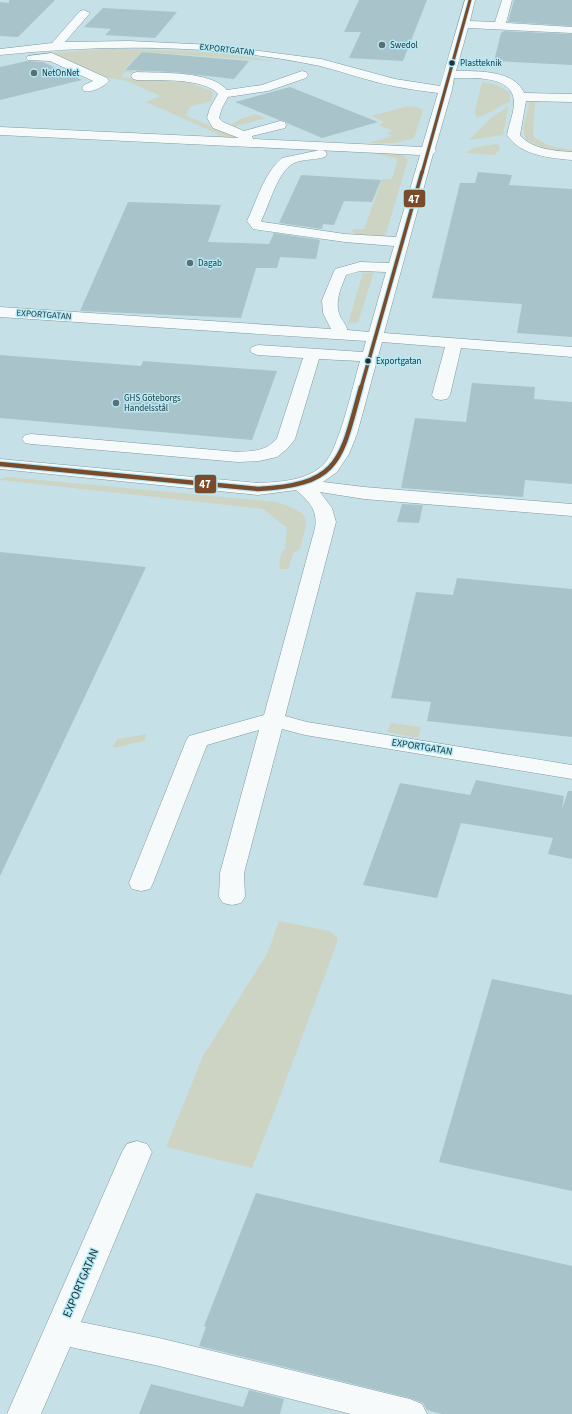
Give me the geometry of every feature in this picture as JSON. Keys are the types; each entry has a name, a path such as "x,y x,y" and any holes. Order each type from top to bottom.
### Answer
{"street":[{"path":"0,464 258,489 283,488 300,484 316,478 327,470 337,460 348,434 429,151 470,0"},
{"path":"499,26 507,0"},
{"path":"58,46 57,44 84,13"},
{"path":"464,24 572,30"},
{"path":"92,45 90,42 95,32"},
{"name":"EXPORTGATAN","path":"0,52 58,46 129,44 213,48 271,55 333,66 394,83 447,82 479,76 503,80 516,86 519,97"},
{"path":"14,62 34,57 52,58 103,81 88,88"},
{"name":"EXPORTGATAN","path":"333,66 376,66"},
{"path":"394,83 407,76 404,72"},
{"path":"224,94 264,88 302,75"},
{"path":"137,76 199,80 213,84 222,90 224,94"},
{"path":"224,94 216,108 213,118 218,125 245,139 280,125"},
{"path":"572,98 519,97 520,101 513,135 515,139 523,144 541,152 572,156"},
{"path":"0,131 245,139 324,146 429,151"},
{"path":"324,146 323,152 318,155 285,162 277,170 254,221 258,226 344,238 402,242"},
{"path":"339,334 339,327 331,318 329,301 340,272 352,267 364,266 395,268"},
{"name":"EXPORTGATAN","path":"0,312 339,334 572,352"},
{"path":"442,395 454,343"},
{"path":"258,350 370,357"},
{"path":"31,439 238,457 268,455 280,448 286,439 313,353"},
{"path":"300,484 364,493 572,510"},
{"path":"232,897 232,873 326,518 313,496 300,484"},
{"path":"142,883 197,741 273,719"},
{"name":"EXPORTGATAN","path":"273,719 305,728 572,772"},
{"name":"EXPORTGATAN","path":"24,1414 137,1152"},
{"path":"61,1331 167,1354 410,1414"}],"green space":[{"path":"109,49 170,50 211,53 252,57 272,61 142,52 123,70 133,71 132,73 125,72 121,77 191,83 211,91 213,95 211,101 190,107 187,116 238,138 217,138 215,137 220,135 146,102 160,96 127,81 104,77 48,53"},
{"path":"482,82 494,84 504,89 510,94 510,102 484,115 476,117 475,111"},
{"path":"530,100 539,100 541,102 535,103 533,134 535,138 550,146 572,150 572,153 548,150 526,140 524,135 524,125"},
{"path":"408,106 423,110 414,138 396,143 368,143 392,136 387,133 393,131 378,125 384,122 371,116"},
{"path":"508,107 503,135 469,140 492,117"},
{"path":"255,114 266,118 234,127 231,125 238,120"},
{"path":"496,144 500,146 499,151 494,155 465,153 476,147"},
{"path":"369,152 395,153 405,157 408,160 385,236 357,235 352,232 353,229 364,229 382,179 392,179 398,159"},
{"path":"374,272 358,322 348,324 363,273"},
{"path":"7,477 277,502 302,513 306,523 300,549 294,552 288,569 280,569 280,558 285,549 287,528 263,509 0,480"},
{"path":"391,723 421,727 418,738 387,732"},
{"path":"147,734 144,741 113,748 117,739"},
{"path":"279,921 330,931 337,938 337,943 252,1168 166,1147 203,1056 268,952"}],"building":[{"path":"9,0 55,0 18,37 0,36 0,2 9,3"},
{"name":"Swedol","path":"359,0 427,0 403,61 349,58 361,32 344,32"},
{"path":"514,0 572,0 572,26 508,22"},
{"path":"103,8 177,12 155,38 105,35 111,29 84,27"},
{"path":"504,31 572,34 572,65 494,61 501,33"},
{"path":"142,52 249,61 234,79 172,72 125,70"},
{"name":"NetOnNet","path":"27,61 43,62 82,80 0,100 0,67"},
{"path":"290,87 378,122 322,138 285,121 235,102"},
{"path":"478,172 512,175 509,185 572,189 572,337 517,333 522,304 432,298 460,183 475,183"},
{"path":"301,175 381,180 372,202 344,201 334,225 323,224 322,229 279,223"},
{"name":"Dagab","path":"128,202 221,205 208,242 269,244 274,233 320,240 316,259 280,257 277,268 256,268 241,318 80,311"},
{"path":"0,355 141,366 143,361 277,371 252,440 0,418"},
{"path":"472,383 535,387 534,399 572,402 572,484 525,480 523,497 401,488 415,418 466,422"},
{"path":"402,504 423,505 419,523 397,522"},
{"path":"0,552 146,567 0,876"},
{"path":"457,578 572,589 572,737 427,721 431,702 391,698 416,592 453,595"},
{"path":"476,780 564,796 562,809 568,791 572,791 572,859 548,854 553,838 461,823 437,898 363,885 400,783 470,795"},
{"path":"492,979 572,995 572,1191 439,1162"},
{"path":"256,1193 572,1266 572,1414 442,1414 427,1410 423,1403 410,1398 199,1346 206,1327 204,1326"},
{"path":"151,1384 243,1407 249,1390 284,1399 280,1414 139,1414"}],"transit line":[{"name":"47","path":"0,464 258,489 280,488 302,484 321,475 330,468 339,457 348,434 470,0"}],"place":[{"name":"Swedol","path":"382,45"},
{"name":"Plastteknik","path":"452,63"},
{"name":"NetOnNet","path":"34,73"},
{"name":"Dagab","path":"190,263"},
{"name":"Exportgatan","path":"368,361"},
{"name":"GHS Göteborgs Handelsstål","path":"116,403"}]}
